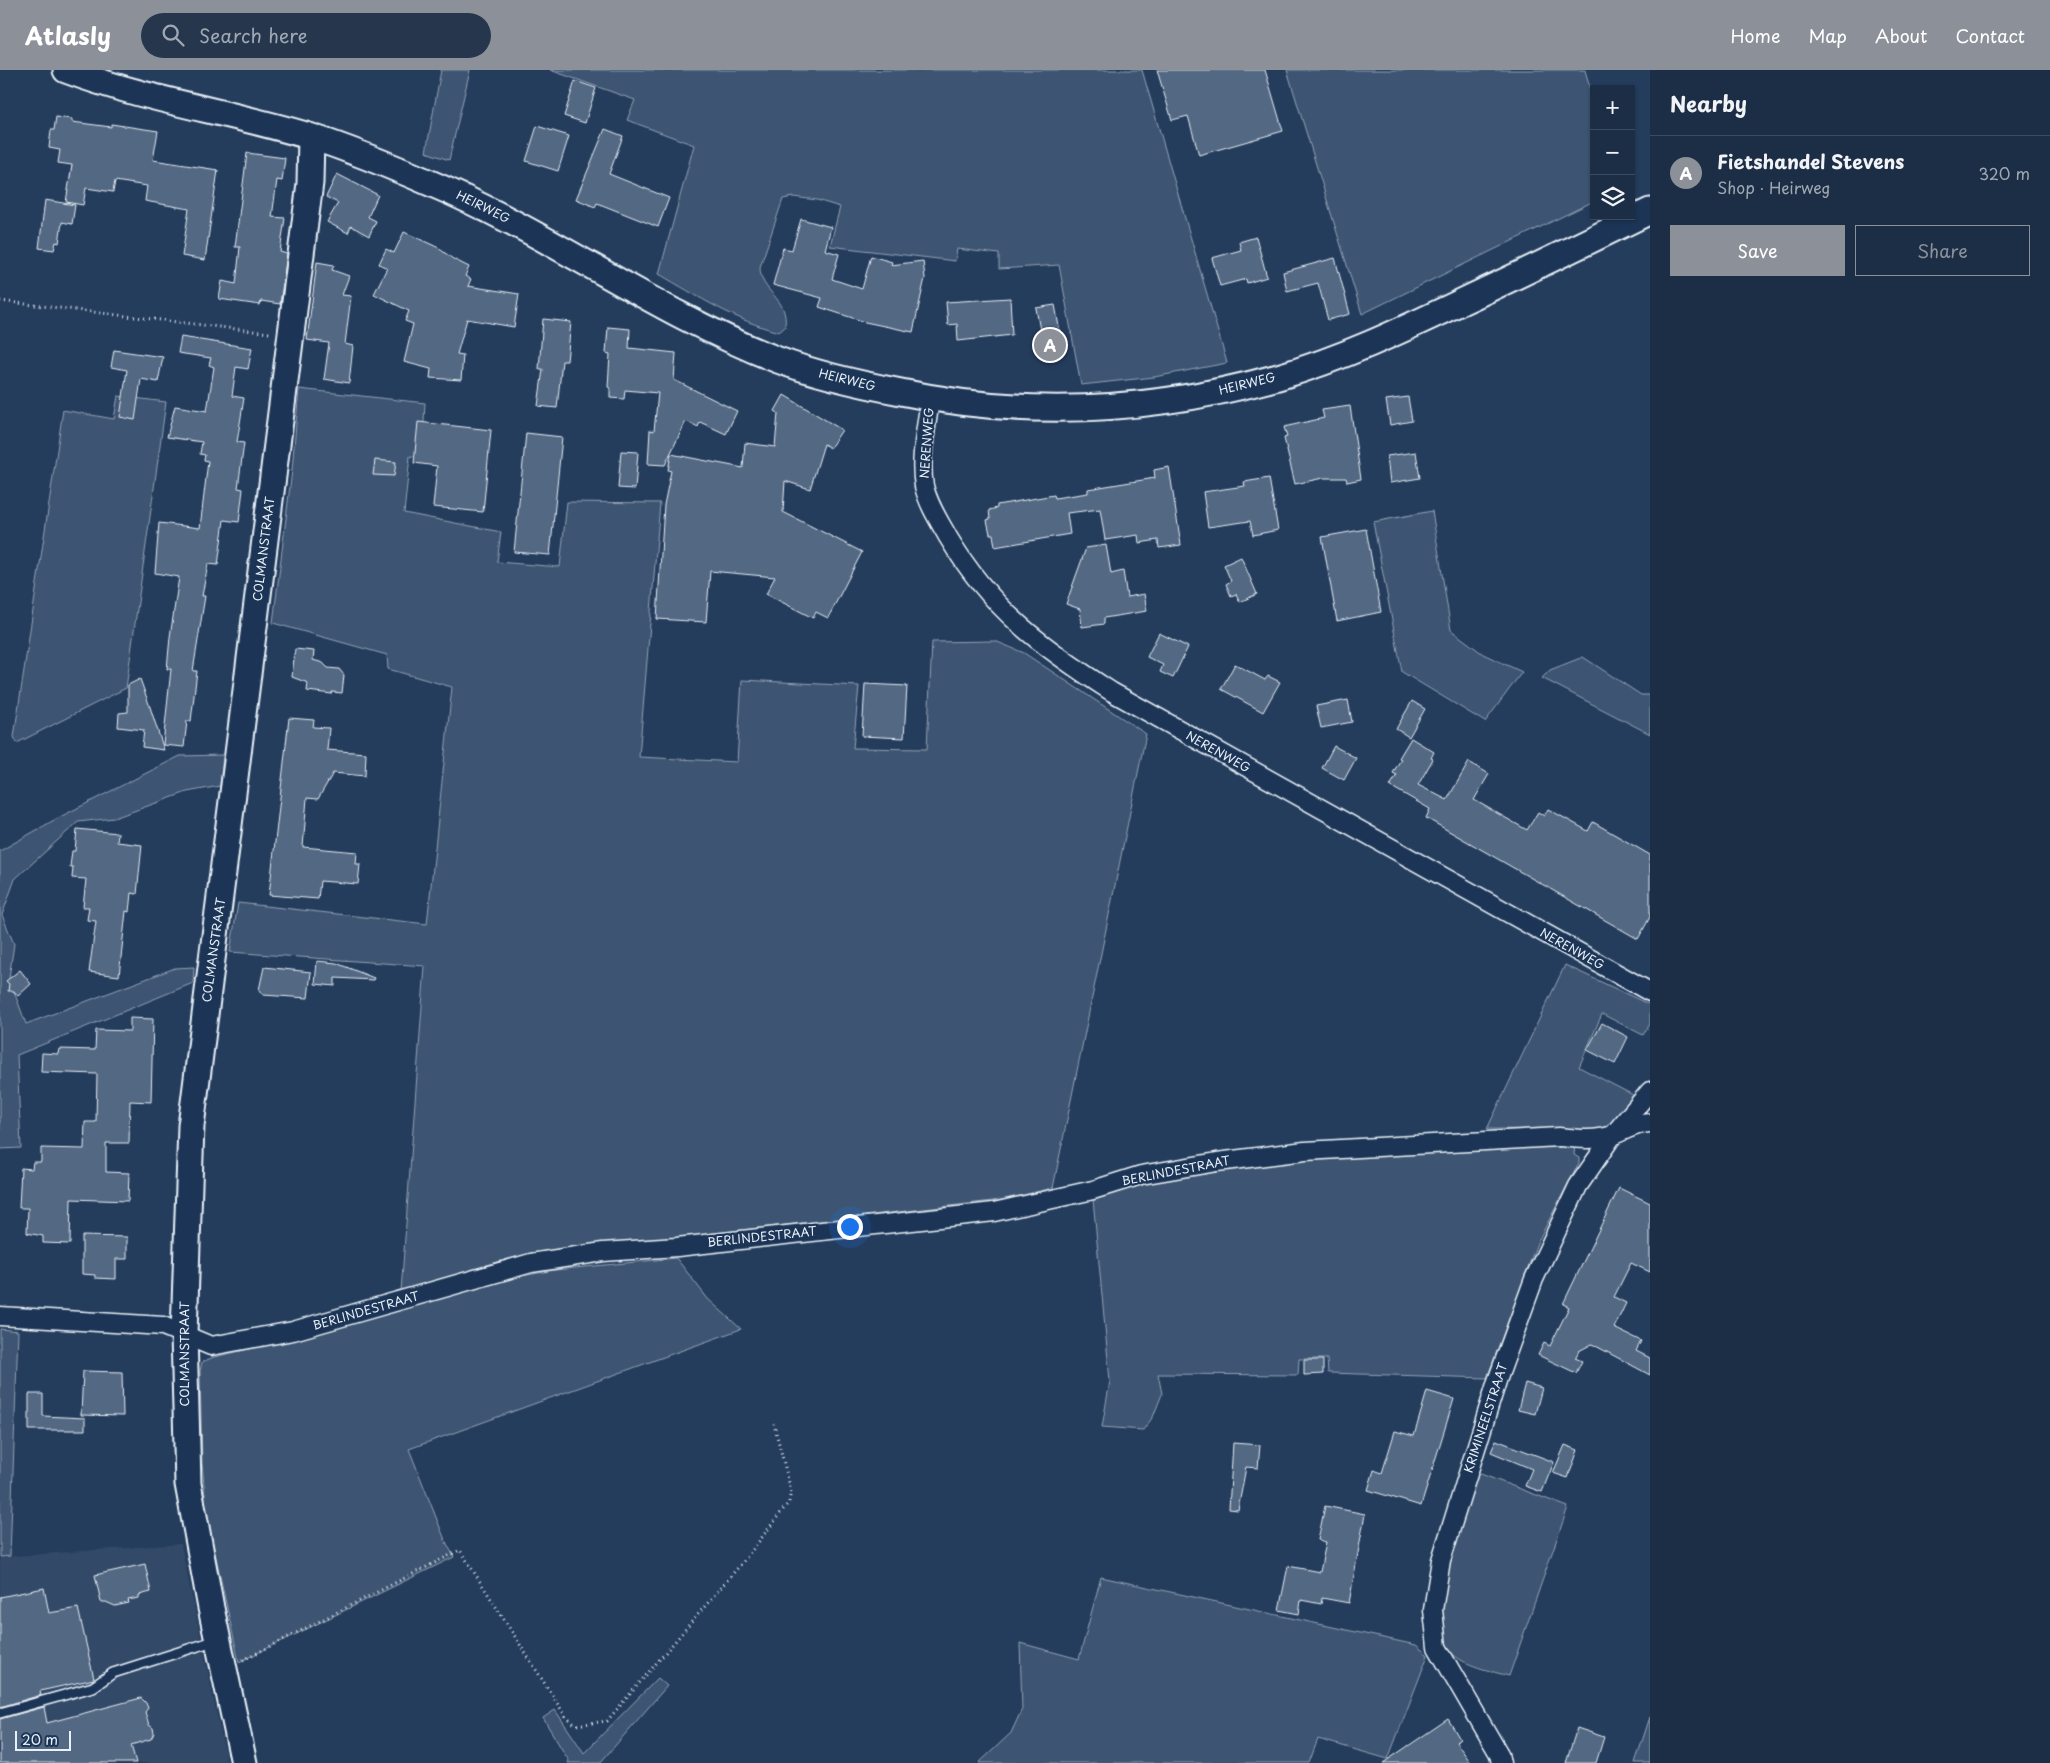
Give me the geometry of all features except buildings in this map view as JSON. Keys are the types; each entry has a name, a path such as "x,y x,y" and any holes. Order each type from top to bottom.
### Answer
{"main road":[{"name":"HEIRWEG","path":"66,70 115,86 311,137 379,162 479,204 672,310 722,336 763,354 837,379 930,398 1001,407 1053,410 1114,408 1174,400 1280,376 1377,342 1650,211"},
{"name":"COLMANSTRAAT","path":"244,1763 188,1484 184,1334 191,1126 310,183 311,137"}],"street":[{"name":"NERENWEG","path":"930,398 924,452 924,485 933,512 964,563 1004,612 1052,654 1121,697 1650,992"},
{"name":"KRIMINEELSTRAAT","path":"1501,1763 1499,1754 1436,1647 1433,1610 1441,1560 1497,1381 1534,1279 1578,1186 1613,1135 1650,1091"},
{"name":"BERLINDESTRAAT","path":"0,1316 164,1326 211,1346 293,1331 531,1264 602,1252 677,1247 994,1212 1093,1190 1141,1175 1216,1162 1305,1151 1559,1137 1593,1140 1613,1135 1639,1123 1650,1124"}],"lane":[{"path":"0,1713 93,1687 113,1673 218,1640"}],"path":[{"path":"0,301 290,335"},
{"path":"223,1665 244,1660 460,1550 566,1716 576,1725 607,1721 746,1557 789,1502 791,1491 774,1424"}],"shaded area":[{"path":"441,70 470,70 449,160 426,152"},
{"path":"550,70 1142,70 1227,363 1154,377 1081,385 1059,265 999,269 999,254 957,249 955,261 830,246 840,207 817,200 793,197 783,199 760,267 764,283 783,308 785,327 779,332 732,315 659,274 694,145 627,120 635,100"},
{"path":"1287,70 1585,70 1590,89 1590,203 1362,314"},
{"path":"299,389 425,403 422,457 410,456 404,513 501,532 497,562 560,567 567,502 660,503 639,757 737,762 742,680 859,686 853,748 927,749 932,642 995,641 1024,653 1146,734 1053,1188 1001,1200 691,1236 561,1248 401,1292 425,966 230,952 238,903 427,924 452,687 388,669 387,655 273,623 292,470"},
{"path":"118,396 166,402 126,688 17,743 14,737 63,410 114,419"},
{"path":"1432,511 1451,630 1483,654 1522,672 1485,722 1402,672 1373,522"},
{"path":"1583,657 1641,695 1650,695 1650,734 1542,678 1550,670"},
{"path":"223,755 220,786 187,792 114,818 78,822 15,879 2,915 14,944 9,978 26,1024 175,968 194,967 193,983 17,1055 21,1148 0,1149 0,851 56,819 180,756"},
{"path":"1565,965 1650,1005 1650,1024 1643,1035 1602,1014 1579,1067 1633,1095 1609,1130 1487,1129"},
{"path":"1575,1144 1574,1155 1579,1158 1579,1163 1537,1243 1487,1378 1328,1373 1327,1359 1299,1359 1298,1375 1158,1374 1162,1394 1153,1417 1143,1430 1102,1427 1110,1381 1093,1199 1151,1183 1210,1171 1270,1162 1393,1152"},
{"path":"676,1258 708,1299 741,1329 409,1449 445,1540 454,1557 239,1662 207,1517 202,1463 200,1371 202,1362 214,1357 281,1342 511,1278 555,1270"},
{"path":"0,1329 18,1331 10,1556 0,1557"},
{"path":"1478,1473 1568,1507 1509,1676 1463,1661 1452,1653 1444,1637 1442,1616 1449,1565"},
{"path":"181,1544 227,1763 0,1763 0,1557"},
{"path":"1101,1577 1416,1645 1428,1655 1388,1759 1318,1739 1309,1763 979,1763 1011,1733 1022,1709 1020,1643 1079,1659"},
{"path":"658,1678 667,1686 600,1763 568,1763 569,1761 543,1718 555,1710 584,1753"},
{"path":"1650,1717 1650,1763 1635,1763"}],"place":[{"name":"Fietshandel Stevens","path":"1050,345"}]}
